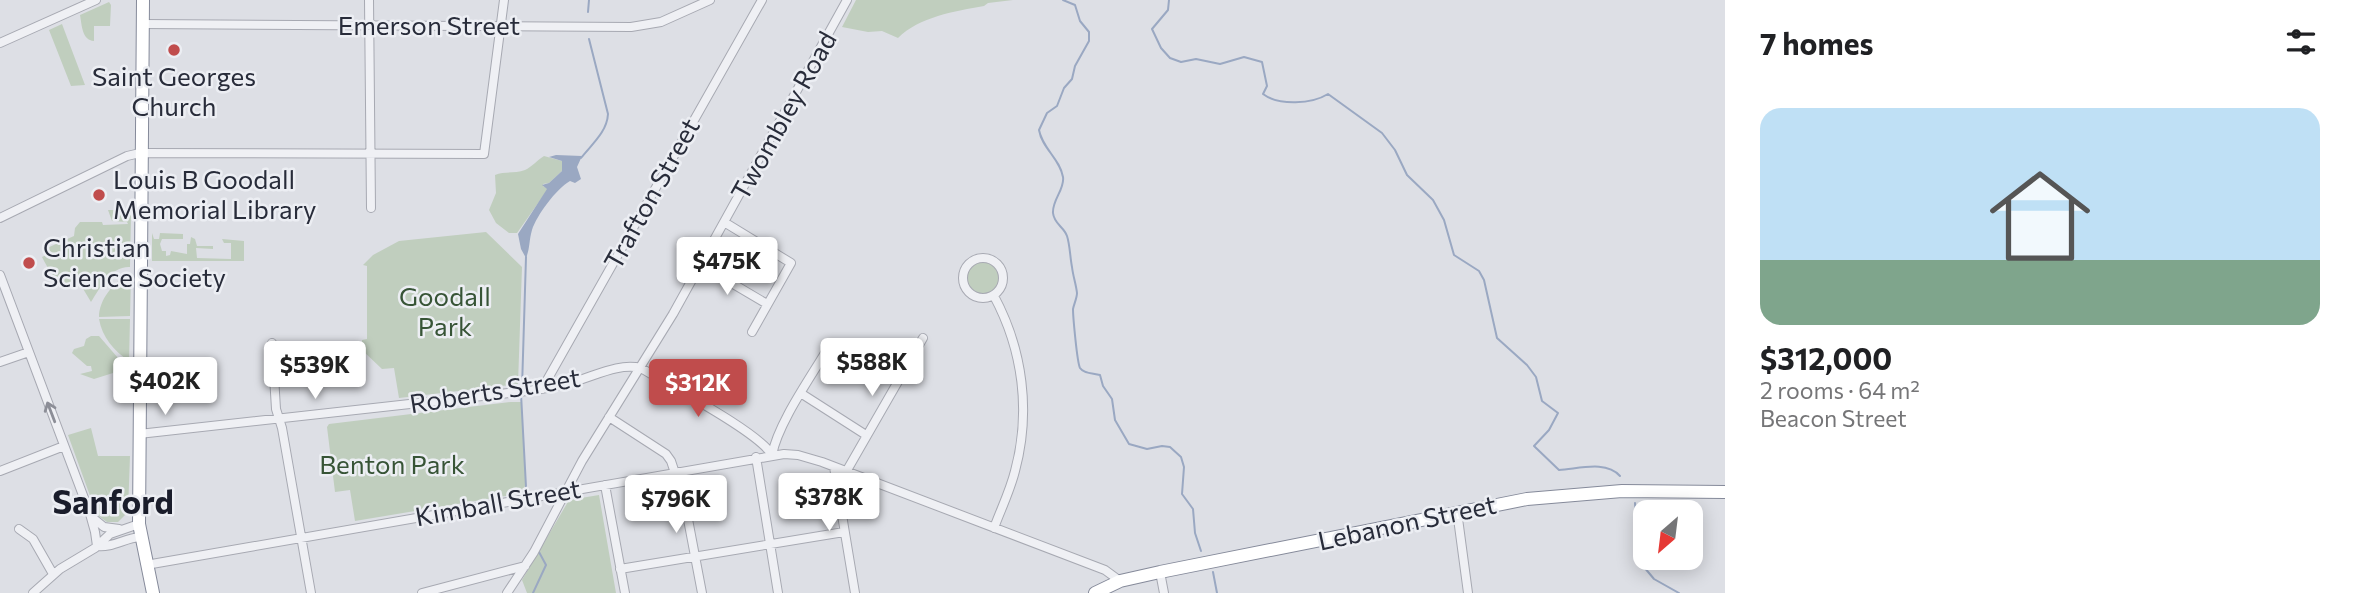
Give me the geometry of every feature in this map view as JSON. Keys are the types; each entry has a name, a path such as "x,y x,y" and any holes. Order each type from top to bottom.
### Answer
{"highway":[{"path":"143,0 140,153 140,530 153,593"},
{"name":"Lebanon Street","path":"1095,593 1121,581 1160,572 1520,500 1639,490 1725,492"}],"street":[{"path":"0,43 96,0"},
{"path":"369,0 370,208"},
{"path":"0,218 127,156 140,153 484,154 504,0"},
{"name":"Emerson Street","path":"143,24 639,26 661,22 710,0"},
{"name":"Trafton Street","path":"542,389 762,0"},
{"name":"Twombley Road","path":"507,593 701,265 847,0"},
{"path":"724,222 791,263 752,332"},
{"path":"989,259 1001,269 1002,283 994,296 979,298 966,289 964,274 973,261 989,259"},
{"path":"701,265 767,304"},
{"path":"0,275 90,514 97,546"},
{"path":"994,296 1014,345 1023,404 1021,444 1015,472 994,528"},
{"path":"846,472 923,338"},
{"path":"272,343 276,409 311,593"},
{"path":"772,455 775,442 828,348"},
{"path":"0,362 29,352"},
{"name":"Roberts Street","path":"139,434 515,393 574,382 620,368 641,368"},
{"path":"641,368 743,430 764,444 772,455"},
{"path":"802,394 866,435"},
{"path":"609,417 666,454 677,472 702,593"},
{"path":"0,471 64,446"},
{"name":"Kimball Street","path":"146,565 756,457 798,455 1105,570 1121,581"},
{"path":"756,457 778,593"},
{"path":"834,467 855,593"},
{"path":"605,485 625,593"},
{"path":"1457,511 1468,593"},
{"path":"90,514 104,527 140,530"},
{"path":"19,529 33,539 54,574"},
{"path":"33,593 54,574 121,529"},
{"path":"97,546 105,547 140,530"},
{"path":"620,569 769,542 844,532"},
{"path":"422,593 525,566"},
{"path":"1160,572 1164,593"}],"green space":[{"path":"856,0 1013,0 988,3 938,16 916,25 898,38 882,31 868,32 842,27"},
{"path":"109,2 110,26 94,26 94,41 90,40 83,32 80,15"},
{"path":"62,24 85,85 71,86 49,30"},
{"path":"544,156 562,161 562,171 549,183 543,184 548,189 517,233 509,233 496,223 489,210 496,193 495,175 525,170"},
{"path":"118,199 131,214 130,267 112,274 91,302 82,287 57,279 42,257 46,255 47,248 74,236 75,228 80,222 128,224 112,221 108,210 119,210"},
{"name":"Goodall Park","path":"486,232 522,267 518,384 399,398 394,368 382,369 362,350 362,340 367,339 367,266 363,265 373,255 399,241"},
{"path":"152,233 154,239 159,239 160,233 183,234 183,239 162,239 160,244 162,251 166,251 166,256 170,255 171,251 187,254 187,244 190,244 191,237 195,239 197,246 213,246 213,249 196,248 197,258 231,259 231,243 224,243 222,239 244,241 244,261 152,261"},
{"path":"983,262 994,267 999,278 994,289 983,294 972,289 967,278 972,267"},
{"path":"127,275 131,275 130,316 99,317 101,304 108,293"},
{"path":"99,319 130,319 129,361 110,343"},
{"path":"99,336 125,366 126,372 122,374 122,370 114,370 113,373 94,379 80,374 92,371 91,366 87,366 72,353 74,349 84,346 86,339"},
{"name":"Benton Park","path":"521,402 526,482 523,493 355,521 350,490 335,492 327,427 329,424"},
{"path":"91,428 98,456 130,456 128,512 118,522 107,522 97,515 68,435"},
{"path":"599,495 616,593 527,593 522,580 569,500"}],"water":[{"path":"582,156 577,167 581,179 565,185 543,210 534,224 526,258 518,234 547,189 542,185 549,183 562,171 562,161 549,157"}],"waterway":[{"path":"588,12 589,0"},
{"path":"1063,0 1075,5 1080,21 1089,32 1089,41 1057,106 1047,113 1039,130 1063,177 1053,213 1069,243 1077,293 1073,309 1080,368 1100,375 1103,386 1112,399 1115,420 1129,444 1147,449 1170,447 1181,457 1184,467 1182,494 1193,509 1195,533 1201,551"},
{"path":"1169,0 1168,10 1152,29 1161,48 1170,58 1181,62 1196,59 1220,64 1244,57 1262,62 1267,86 1263,94 1286,102 1313,100 1328,94 1382,133 1395,150 1407,175 1433,200 1444,220 1454,255 1479,271 1484,280 1497,338 1527,365 1536,377 1542,401 1558,413 1549,430 1534,446 1559,470 1600,467 1620,476"},
{"path":"581,158 602,132 608,114 589,39"},
{"path":"522,388 526,257"},
{"path":"521,394 526,487"},
{"path":"533,593 546,565 539,552"},
{"path":"1646,570 1654,579 1679,593"},
{"path":"1213,572 1217,593"}],"place":[{"name":"Saint Georges Church","path":"174,50"},
{"name":"Louis B Goodall Memorial Library","path":"99,195"},
{"name":"Christian Science Society","path":"29,263"}],"district":[{"name":"Sanford","path":"113,502"}]}
